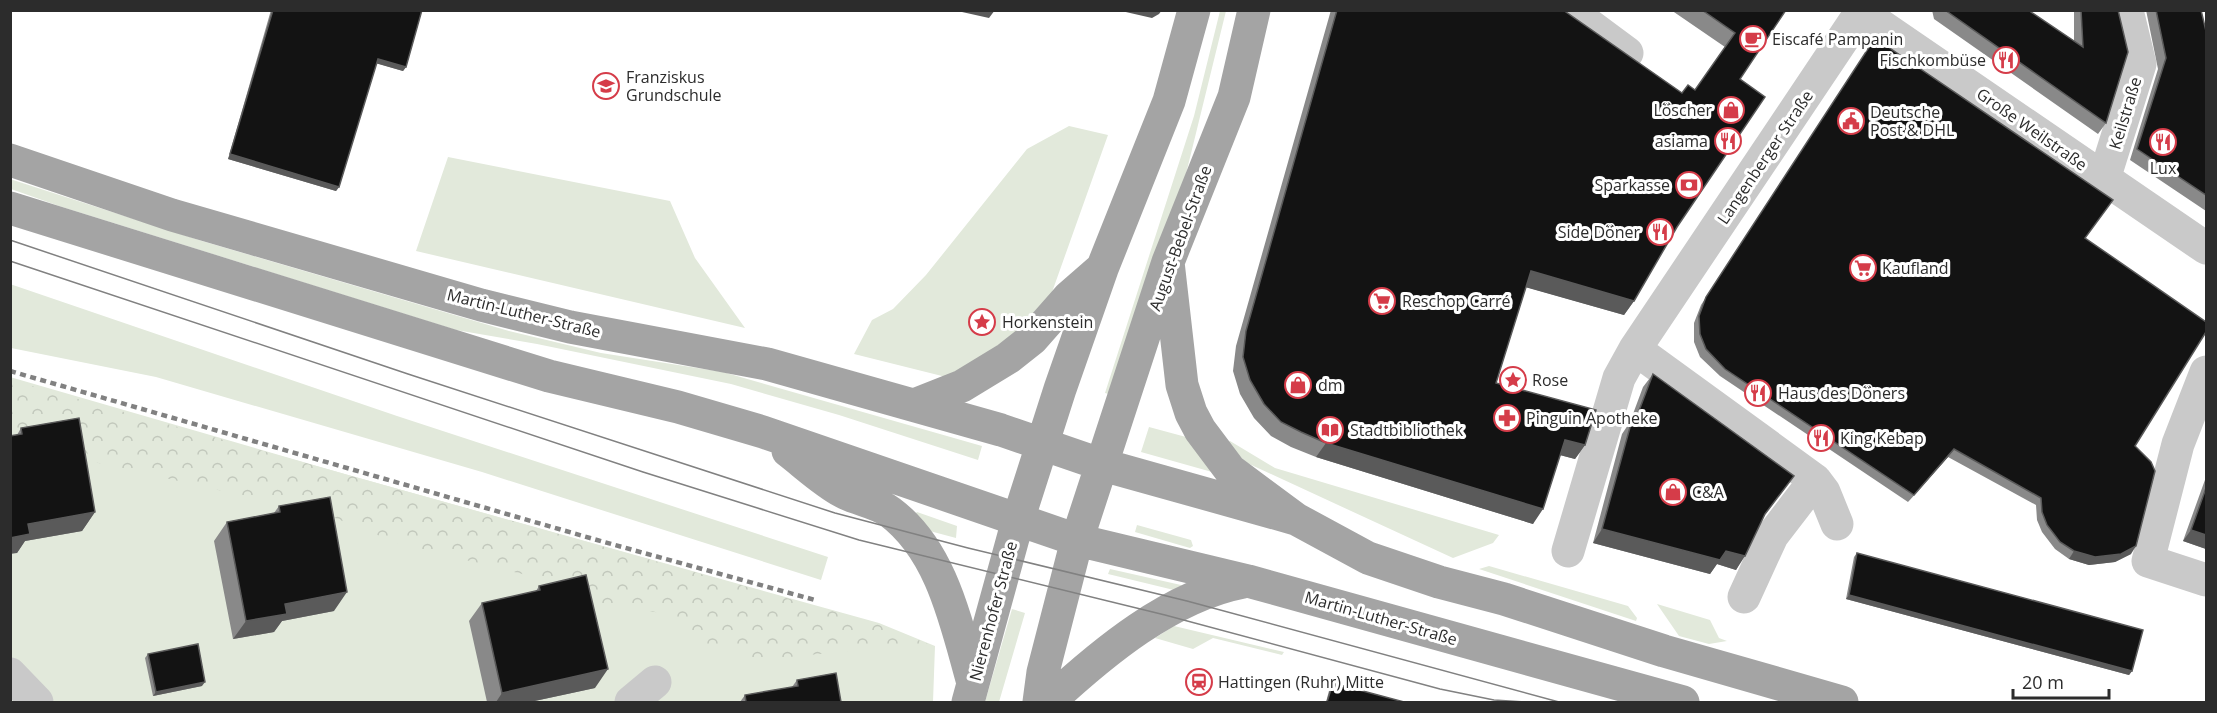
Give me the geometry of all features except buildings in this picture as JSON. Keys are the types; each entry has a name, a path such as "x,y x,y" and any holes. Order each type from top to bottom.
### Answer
{"main road":[{"path":"1018,520 1102,269 1169,101 1194,10"},
{"name":"August-Bebel-Straße","path":"1103,465 1168,262 1234,97 1254,10"},
{"name":"Martin-Luther-Straße","path":"10,160 172,215 481,305 570,327 767,364 1001,430 1103,465 1296,519"},
{"name":"Martin-Luther-Straße","path":"10,208 538,373 678,407 763,432 1077,540 1248,581 1683,702"},
{"name":"Martin-Luther-Straße","path":"1168,262 1182,385 1191,412 1200,430 1230,470 1296,519 1368,558 1439,582 1504,599 1664,651 1842,702"},
{"path":"914,405 962,386 1008,358 1032,339 1069,297 1102,269"},
{"name":"Martin-Luther-Straße","path":"763,432 842,492 887,510 915,533 941,584 955,618 971,694"},
{"path":"1039,702 1043,672 1077,540 1103,465"},
{"name":"Nierenhofer Straße","path":"971,694 1018,520"},
{"path":"1049,702 1082,672 1132,634 1198,594 1248,581"}],"street":[{"path":"1569,10 1627,53"},
{"name":"Keilstraße","path":"2104,179 2140,64 2127,10"},
{"name":"Große Weilstraße","path":"1860,11 1899,22 2104,179 2203,237"},
{"name":"Langenberger Straße","path":"1635,349 1860,11"},
{"path":"1568,551 1619,378 1635,349 1815,480 1824,492 1837,525"},
{"path":"2206,372 2192,441 2148,561 2206,580"},
{"path":"1744,597 1772,536 1815,480"},
{"path":"10,674 37,702"}],"green space":[{"path":"1220,11 1226,11 1183,186 1117,396 1105,393 1194,116"},
{"path":"1069,126 1108,135 1051,295 1010,341 946,377 854,354 872,320 893,309 926,275 1027,149"},
{"path":"448,157 670,201 695,258 745,328 416,251"},
{"path":"10,179 202,241 509,331 601,353 723,372 982,446 978,460 839,415 731,384 537,344 456,330 59,206 11,189"},
{"path":"10,284 397,416 828,557 821,580 482,472 156,377 11,348"},
{"path":"10,377 348,475 879,623 935,646 933,702 11,702"},
{"path":"10,380 879,624 928,644 934,651 889,647 760,660 701,643 686,622 655,612 607,607 570,586 397,543 325,514 94,462 73,437 57,432 11,430"},
{"path":"1149,427 1186,437 1212,472 1141,452"},
{"path":"1230,441 1275,468 1499,535 1493,543 1453,558 1247,463 1225,443"},
{"path":"917,512 957,526 956,538 926,530 915,514"},
{"path":"1137,525 1191,540 1193,546 1190,548 1135,532"},
{"path":"1489,566 1628,606 1637,618 1636,621 1479,569"},
{"path":"1110,569 1183,587 1178,591 1108,574"},
{"path":"1657,604 1710,620 1719,638 1727,641 1709,644 1679,636"},
{"path":"1012,609 1025,613 999,702 985,702"},
{"path":"1174,626 1284,652 1282,655 1213,638 1193,649 1155,638"}],"tram line":[{"path":"10,240 408,374 835,513 1187,601 1559,702"},
{"path":"10,261 643,472 859,540 1165,615 1440,689 1494,700 1525,702"}],"railway":[{"path":"10,371 604,542 815,600"}],"place":[{"name":"Eiscafé Pampanin","path":"1753,39"},
{"name":"Fischkombüse","path":"2006,60"},
{"name":"Franziskus Grundschule","path":"606,86"},
{"name":"Löscher","path":"1731,110"},
{"name":"Deutsche Post & DHL","path":"1851,121"},
{"name":"asiama","path":"1728,141"},
{"name":"Lux","path":"2163,142"},
{"name":"Sparkasse","path":"1689,185"},
{"name":"Side Döner","path":"1660,232"},
{"name":"Kaufland","path":"1863,268"},
{"name":"Reschop Carré","path":"1382,301"},
{"name":"Horkenstein","path":"982,322"},
{"name":"Rose","path":"1513,380"},
{"name":"dm","path":"1298,385"},
{"name":"Haus des Döners","path":"1758,393"},
{"name":"Pinguin Apotheke","path":"1507,418"},
{"name":"Stadtbibliothek","path":"1330,430"},
{"name":"King Kebap","path":"1821,438"},
{"name":"C&A","path":"1673,492"},
{"name":"Hattingen (Ruhr) Mitte","path":"1199,682"}]}
